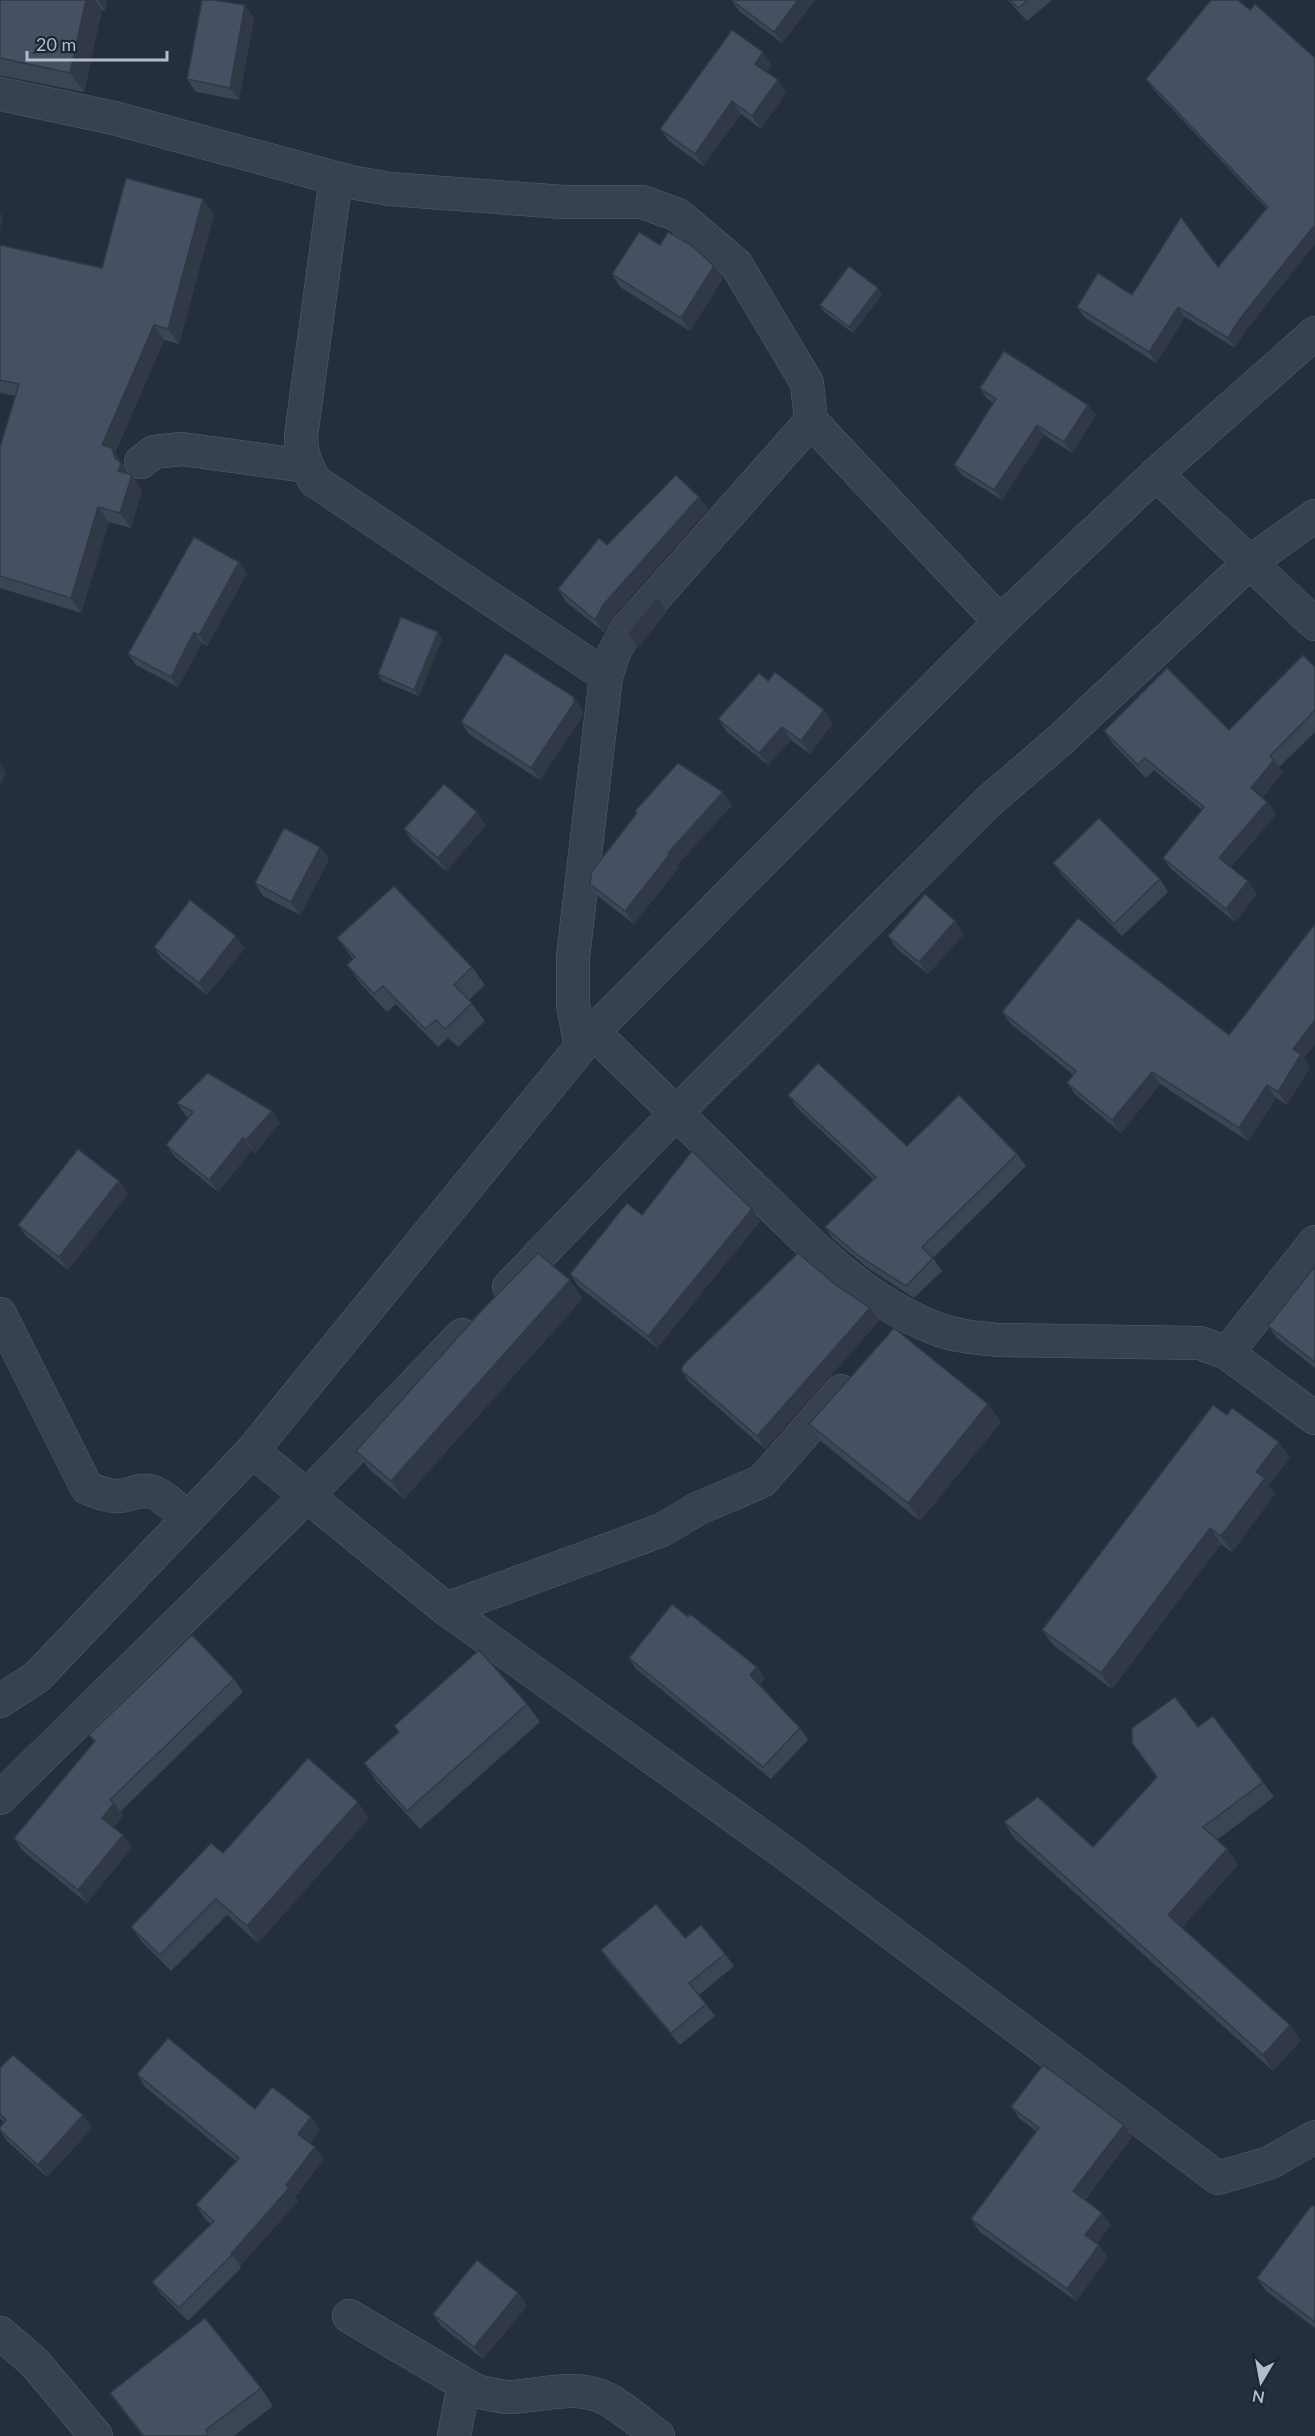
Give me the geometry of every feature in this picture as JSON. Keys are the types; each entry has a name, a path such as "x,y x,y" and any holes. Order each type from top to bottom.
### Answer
{"street":[{"path":"0,94 114,118 336,178 390,189 563,202 642,202 678,215 736,264 807,383 811,421 1000,622"},
{"path":"336,178 301,436 301,451 306,466 315,481 606,676"},
{"path":"0,1701 37,1677 252,1451 587,1040 1000,622 1156,474 1315,333"},
{"path":"811,421 626,630 614,653 606,676 573,957 573,1005 587,1040 676,1113 813,1245 871,1295 908,1316 933,1328 999,1340 1200,1344 1227,1353 1315,1418"},
{"path":"141,462 154,452 182,449 306,466"},
{"path":"1156,474 1315,624"},
{"path":"0,1798 307,1496 676,1113 989,801 1059,741 1250,562 1315,516"},
{"path":"1227,1353 1315,1242"},
{"path":"0,1314 87,1488 108,1495 120,1496 144,1490 152,1492 161,1496 187,1519"},
{"path":"885,1342 908,1316"},
{"path":"446,1609 662,1530 697,1509 762,1481 862,1368"},
{"path":"252,1451 446,1609 791,1858 1218,2178 1269,2163 1315,2137"},
{"path":"349,2316 476,2391 493,2396 512,2397 566,2390 587,2393 608,2400 658,2436"},
{"path":"0,2333 34,2362 96,2436"},
{"path":"454,2436 464,2384"}],"building":[{"path":"0,0 86,0 70,73 0,58"},
{"path":"202,0 245,5 230,88 187,79"},
{"path":"731,0 798,0 774,32"},
{"path":"1010,0 1028,0 1018,8"},
{"path":"1211,0 1238,0 1250,10 1255,4 1315,58 1315,229 1313,227 1239,320 1228,338 1178,307 1149,352 1077,307 1098,273 1132,295 1181,217 1218,267 1268,207 1146,79"},
{"path":"732,30 763,52 755,64 778,80 752,116 732,101 695,154 660,129"},
{"path":"126,178 203,199 168,329 154,325 102,445 112,448 115,458 121,463 118,471 132,475 120,513 98,507 71,598 0,576 0,447 19,384 0,380 0,245 102,268"},
{"path":"639,232 660,245 668,232 691,245 714,266 681,318 612,274"},
{"path":"849,266 878,288 849,327 820,305"},
{"path":"1004,351 1088,405 1064,442 1037,425 994,490 954,465 996,399 980,388"},
{"path":"676,475 699,497 603,605 595,620 558,589 599,538 607,545"},
{"path":"194,537 239,562 199,635 194,632 171,677 128,654"},
{"path":"658,599 629,635 633,628"},
{"path":"401,617 438,632 414,690 378,674"},
{"path":"505,653 574,697 574,703 531,768 461,722"},
{"path":"1303,655 1315,667 1315,710 1270,756 1274,760 1251,788 1267,802 1219,858 1248,881 1226,909 1163,858 1204,807 1145,758 1138,765 1104,731 1167,668 1229,730"},
{"path":"775,672 824,710 801,741 782,727 759,753 718,719 759,673 768,681"},
{"path":"678,763 723,792 668,853 670,854 625,911 590,884 592,871 637,813 635,811"},
{"path":"444,784 477,812 438,858 404,829"},
{"path":"1099,818 1160,879 1114,924 1053,863"},
{"path":"284,828 320,847 291,902 255,883"},
{"path":"394,886 472,967 454,985 472,1003 445,1029 436,1020 425,1029 383,986 374,994 347,965 355,957 337,938"},
{"path":"925,894 955,921 919,962 888,936"},
{"path":"190,900 236,936 199,983 154,947"},
{"path":"1078,918 1229,1035 1315,924 1315,1020 1293,1049 1301,1054 1278,1092 1267,1085 1239,1128 1152,1072 1112,1120 1067,1083 1076,1071 1002,1012"},
{"path":"818,1063 907,1146 959,1095 1017,1154 922,1247 933,1258 906,1286 859,1256 825,1227 876,1177 788,1095"},
{"path":"208,1073 272,1111 246,1140 243,1138 209,1180 166,1145 193,1112 177,1103"},
{"path":"78,1149 119,1181 59,1257 18,1225"},
{"path":"692,1151 752,1209 648,1336 570,1274 627,1203 642,1215"},
{"path":"538,1253 570,1280 391,1481 356,1451 483,1309"},
{"path":"798,1253 836,1285 870,1308 757,1436 681,1370 684,1364"},
{"path":"1315,1266 1315,1362 1268,1326"},
{"path":"894,1328 988,1404 908,1503 809,1424"},
{"path":"1213,1405 1227,1415 1232,1408 1279,1442 1256,1472 1265,1478 1221,1536 1210,1528 1101,1673 1042,1630"},
{"path":"672,1604 688,1617 690,1614 757,1667 750,1675 800,1728 763,1767 629,1658"},
{"path":"192,1635 234,1679 110,1800 114,1803 102,1818 123,1835 78,1890 14,1838 95,1741 89,1735"},
{"path":"479,1650 527,1704 407,1811 364,1763 399,1732 394,1726"},
{"path":"1175,1697 1198,1727 1213,1716 1263,1782 1203,1827 1227,1849 1168,1915 1290,2025 1263,2055 1004,1822 1038,1797 1093,1847 1157,1777 1132,1743 1132,1728"},
{"path":"308,1758 358,1802 247,1926 216,1899 160,1955 131,1927 211,1843 223,1853"},
{"path":"656,1904 685,1938 701,1925 725,1954 689,1983 706,2004 671,2033 601,1950"},
{"path":"168,2038 255,2109 272,2087 311,2117 298,2134 315,2147 286,2185 289,2188 232,2255 179,2308 152,2282 214,2221 196,2205 239,2158 137,2074"},
{"path":"13,2055 83,2115 38,2165 0,2130 6,2120 0,2114 0,2068"},
{"path":"1043,2065 1124,2125 1073,2191 1102,2213 1085,2235 1099,2245 1067,2289 971,2219 1039,2128 1011,2107"},
{"path":"1312,2205 1315,2207 1315,2322 1257,2278"},
{"path":"477,2260 518,2293 474,2347 433,2314"},
{"path":"205,2318 261,2388 206,2430 208,2433 205,2436 144,2436 110,2393"}]}
